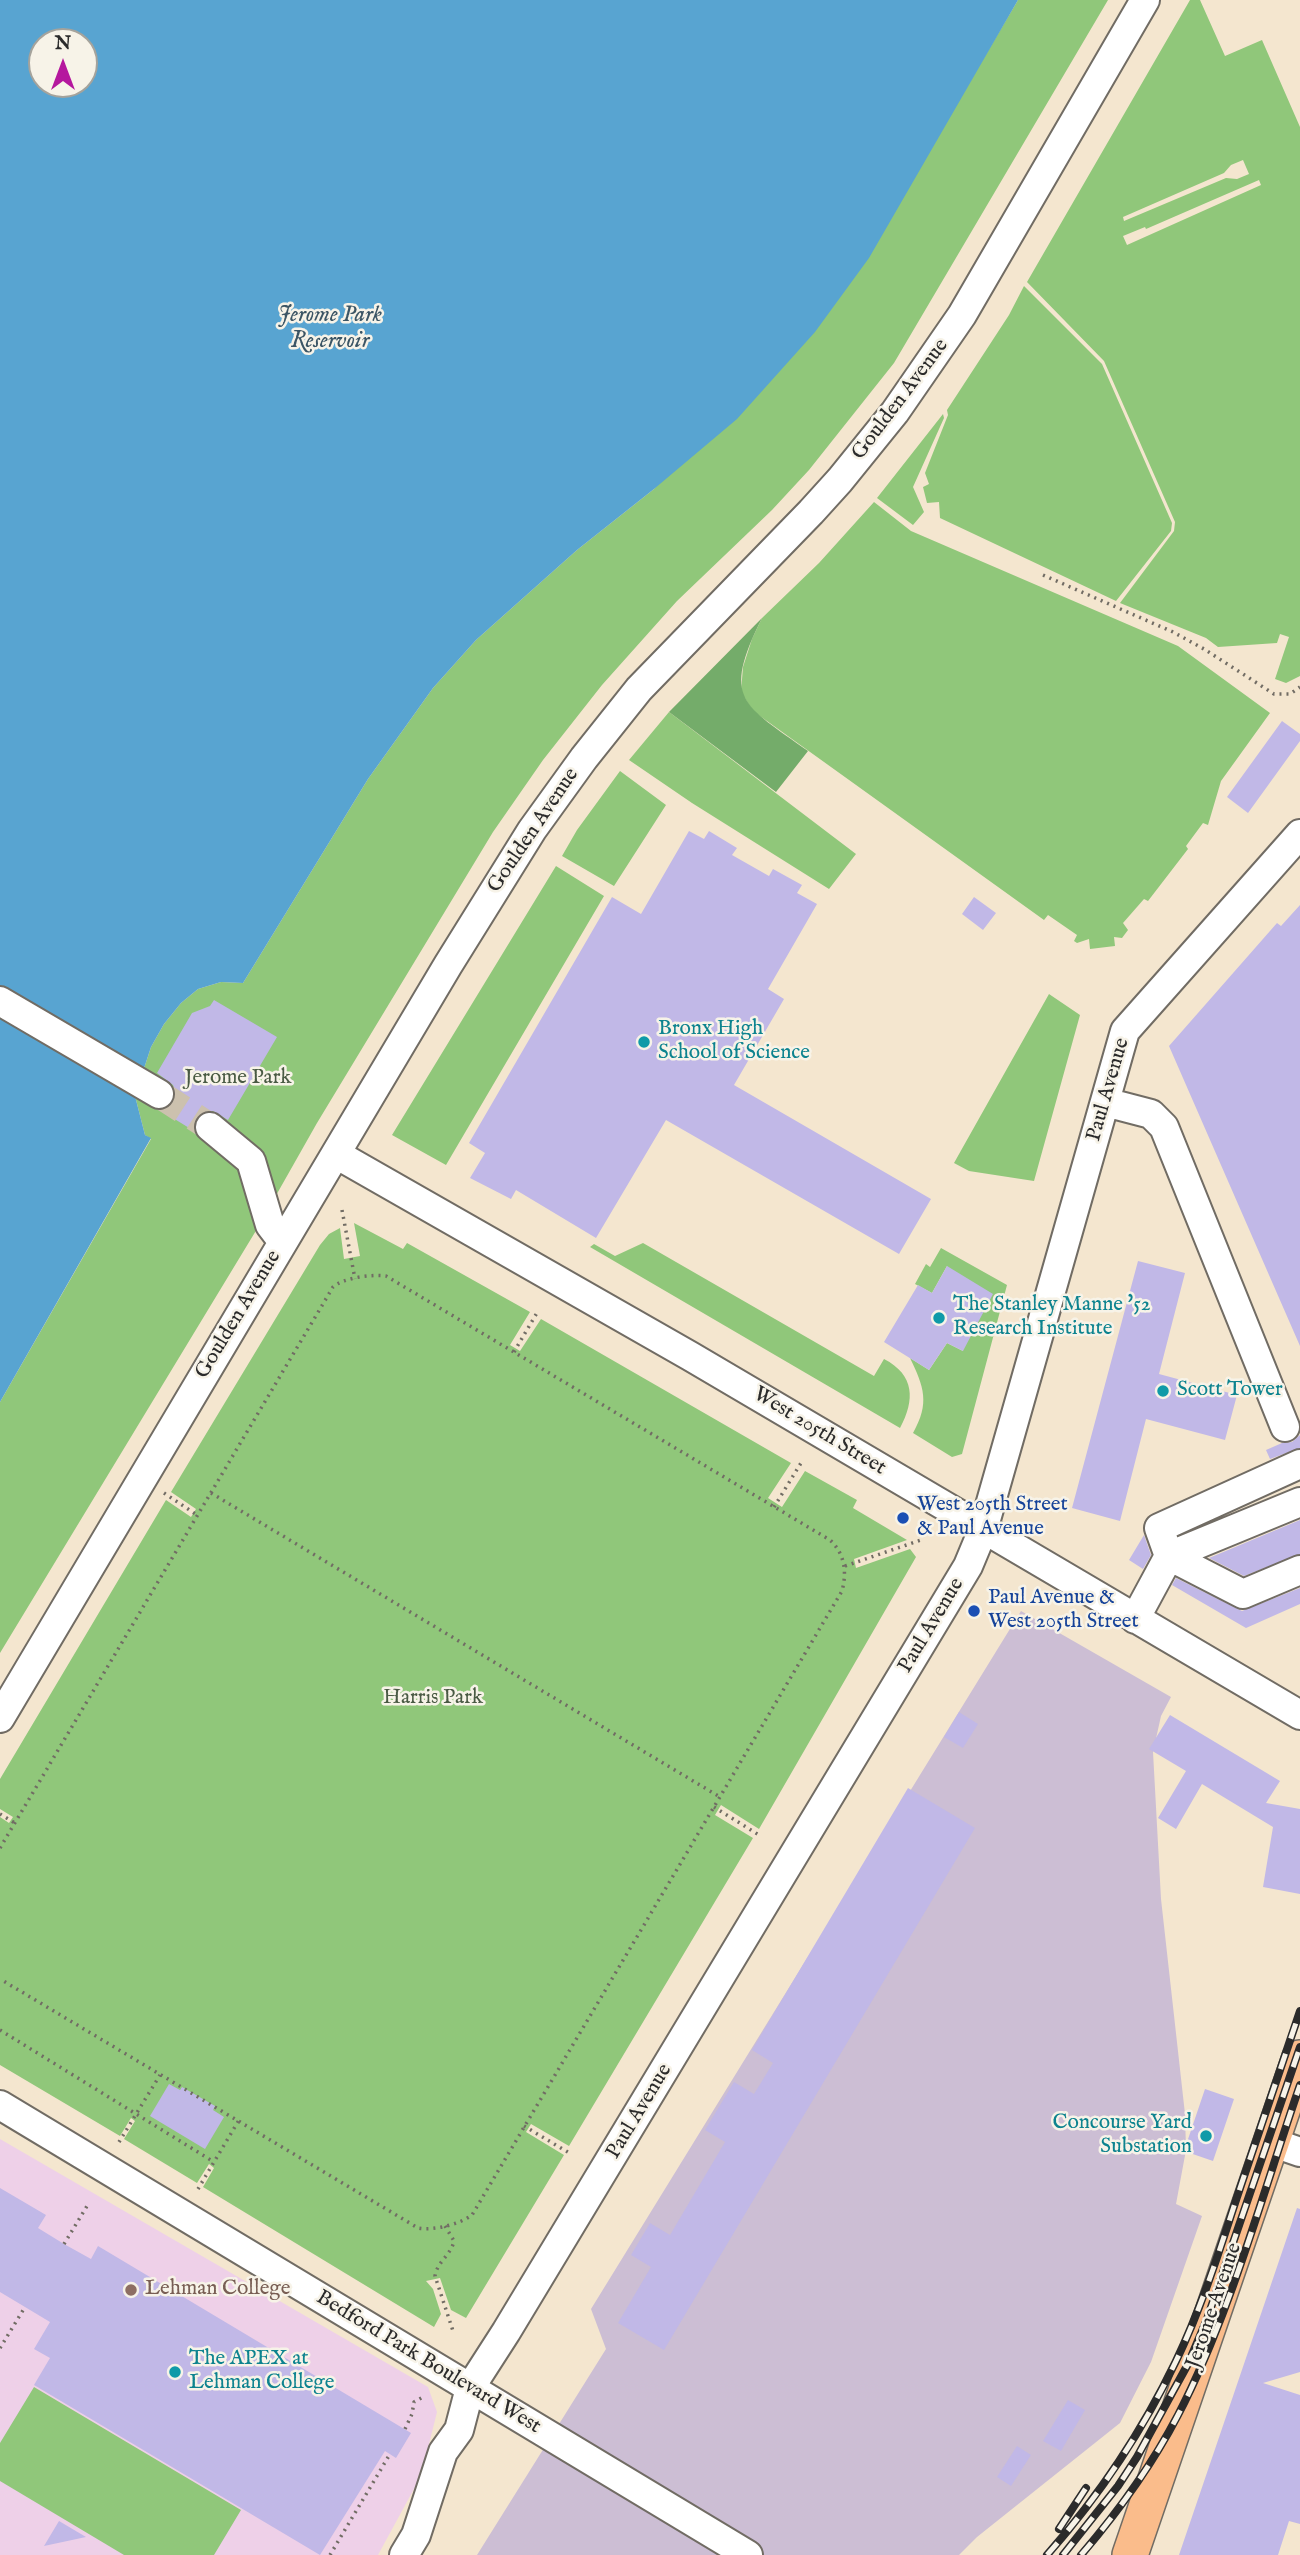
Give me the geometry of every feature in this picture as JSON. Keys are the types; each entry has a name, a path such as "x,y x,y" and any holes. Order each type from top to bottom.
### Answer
{"main road":[{"name":"Jerome Avenue","path":"1130,2555 1286,2147 1300,2058"}],"street":[{"name":"Goulden Avenue","path":"0,1718 504,873 584,758 639,689 840,480 895,412 935,356 1000,250 1145,0"},
{"name":"Paul Avenue","path":"404,2555 416,2535 443,2452 458,2430 470,2388 968,1566 983,1530 1125,1031 1300,834"},
{"path":"0,1001 151,1089"},
{"path":"1105,1102 1151,1114 1164,1128 1285,1427"},
{"path":"210,1127 251,1161 270,1225 283,1242"},
{"name":"West 205th Street","path":"336,1154 690,1356 1300,1715"},
{"path":"1300,1464 1159,1528 1169,1556 1242,1594 1300,1570"},
{"path":"1135,1619 1169,1556 1300,1502"},
{"name":"Bedford Park Boulevard West","path":"0,2105 748,2555"}],"path":[{"path":"1043,575 1173,632 1274,694 1290,694 1300,687"},
{"path":"342,1210 355,1279"},
{"path":"0,1848 338,1282 386,1276 830,1540 842,1554 845,1566 842,1591 472,2215 465,2220 426,2230 418,2228 0,1979"},
{"path":"514,1352 538,1311"},
{"path":"774,1507 801,1463"},
{"path":"164,1493 198,1515"},
{"path":"211,1493 720,1797"},
{"path":"845,1566 923,1539"},
{"path":"714,1807 760,1835"},
{"path":"0,1814 15,1823"},
{"path":"0,2030 214,2162"},
{"path":"119,2142 160,2074"},
{"path":"198,2189 239,2120"},
{"path":"524,2126 570,2154"},
{"path":"64,2244 87,2206"},
{"path":"444,2225 454,2241 453,2247 436,2270 435,2276 453,2332"},
{"path":"0,2348 25,2307"},
{"path":"405,2429 414,2402 423,2397"},
{"path":"330,2555 390,2454"}],"shaded area":[{"path":"1021,1611 1171,1697 1161,1716 1153,1752 1161,1899 1185,2114 1186,2150 1176,2204 1202,2216 1151,2362 1120,2423 977,2537 959,2555 477,2555 606,2349 591,2309"},
{"name":"Lehman College","path":"0,2139 428,2387 437,2412 421,2476 378,2555 0,2555"}],"green space":[{"name":"Jerome Park","path":"1018,0 1108,0 894,363 809,470 772,510 677,601 602,685 543,760 493,832 0,1653 0,1402 151,1139 145,1135 135,1096 151,1047 164,1024 181,1003 198,989 221,982 243,983 368,779 433,688 476,640 577,550 654,489 963,93"},
{"path":"1190,0 1200,0 1225,56 1262,40 1300,127 1300,676 1286,683 1275,679 1289,637 1280,634 1277,643 1218,647 1206,638 1120,603 1174,531 1175,522 1104,361 1027,282","holes":["1243,160 1249,174 1237,179 1226,178 1124,221 1123,217 1224,173 1231,165","1259,180 1261,185 1127,245 1123,236 1145,227 1146,229"]},
{"path":"1024,286 1102,364 1172,523 1171,531 1116,601 940,518 939,502 927,503 923,487 929,484 925,473 948,415 947,410 1009,315"},
{"path":"943,414 944,418 913,487 924,512 913,525 877,498"},
{"path":"874,502 911,531 1178,646 1270,713 1221,781 1208,825 1203,823 1186,846 1188,849 1148,901 1144,899 1123,923 1128,930 1122,938 1114,937 1115,946 1090,949 1089,939 1077,943 1074,941 1077,935 1048,915 1044,920 753,711 741,692 743,667 762,618 819,563"},
{"path":"762,618 743,667 741,684 745,698 768,722 808,751 776,792 669,712"},
{"path":"669,712 856,854 829,889 629,760"},
{"path":"620,771 666,805 614,886 562,856 577,830"},
{"path":"556,866 604,896 446,1165 392,1135"},
{"path":"1049,994 1080,1015 1034,1181 969,1171 954,1163"},
{"name":"Harris Park","path":"354,1223 403,1249 407,1243 530,1312 510,1345 520,1351 541,1319 791,1463 768,1498 782,1507 805,1471 857,1500 853,1508 907,1540 854,1559 856,1568 910,1549 916,1557 759,1829 721,1805 715,1815 753,1838 569,2146 531,2124 526,2132 564,2155 466,2318 451,2310 440,2278 426,2281 433,2289 441,2314 434,2327 203,2187 214,2168 209,2164 197,2183 124,2139 135,2121 131,2118 120,2136 0,2065 0,1817 9,1823 13,1817 0,1809 0,1779 166,1500 191,1517 196,1509 171,1492 320,1245 329,1234 340,1228 344,1259 360,1256"},
{"path":"643,1243 874,1376 884,1359 894,1365 907,1380 910,1398 900,1428 590,1247 594,1244 615,1256"},
{"path":"941,1248 1007,1285 962,1454 952,1457 913,1433 922,1413 923,1395 910,1358 929,1370 947,1343 963,1351 947,1266 932,1293 915,1284 926,1264 930,1267"},
{"path":"34,2387 241,2510 214,2555 124,2555 0,2481 0,2443"}],"water":[{"name":"Jerome Park Reservoir","path":"0,0 1018,0 869,258 815,332 737,419 577,550 476,640 433,688 368,779 243,983 221,982 198,989 181,1003 164,1024 151,1047 135,1096 145,1135 151,1138 0,1402"}],"building":[{"path":"1282,721 1300,734 1300,741 1248,813 1227,797"},
{"name":"Bronx High School of Science","path":"689,831 704,839 709,831 737,848 732,855 769,876 773,869 802,885 797,893 817,904 768,989 784,999 734,1085 931,1199 899,1254 666,1120 596,1238 516,1190 511,1199 470,1178 485,1153 469,1143 612,897 641,914"},
{"path":"974,897 996,913 983,930 962,914"},
{"path":"1300,905 1300,1346 1169,1046 1277,923 1281,926"},
{"path":"214,1000 277,1037 228,1120 213,1111 205,1111 197,1117 194,1131 160,1110 173,1103 176,1093 173,1085 157,1073 192,1013 210,1006"},
{"name":"Scott Tower","path":"1138,1261 1185,1273 1159,1374 1237,1395 1225,1440 1146,1419 1120,1521 1072,1508"},
{"name":"The Stanley Manne '52 Research Institute","path":"947,1266 993,1294 963,1351 947,1343 929,1370 884,1342 918,1285 932,1293"},
{"path":"1300,1435 1300,1448 1270,1459 1266,1450 1292,1442"},
{"path":"1300,1520 1300,1554 1244,1576 1209,1558"},
{"path":"1144,1535 1151,1555 1143,1569 1129,1560"},
{"path":"1176,1578 1242,1611 1300,1588 1300,1604 1246,1628 1172,1585"},
{"path":"959,1712 978,1724 963,1748 944,1737"},
{"path":"1170,1715 1280,1781 1266,1803 1300,1809 1300,1894 1263,1887 1273,1827 1202,1784 1176,1829 1158,1818 1186,1771 1149,1749"},
{"path":"908,1788 975,1828 664,2350 618,2323 651,2267 631,2255 650,2223 670,2235 725,2142 705,2130 734,2082 754,2094 773,2063 752,2050"},
{"path":"169,2084 180,2090 182,2087 215,2106 213,2110 224,2117 205,2149 150,2116"},
{"name":"Concourse Yard Substation","path":"1205,2089 1234,2099 1213,2161 1184,2151"},
{"name":"The APEX at Lehman College","path":"0,2188 46,2215 38,2228 64,2244 91,2259 98,2246 411,2433 396,2458 385,2451 320,2555 34,2385 50,2358 34,2349 50,2322 0,2292"},
{"path":"1297,2208 1300,2209 1300,2372 1263,2383 1300,2395 1300,2524 1289,2521 1278,2555 1179,2555"},
{"path":"1068,2400 1085,2410 1061,2451 1043,2441"},
{"path":"1017,2446 1031,2455 1011,2486 997,2477"},
{"path":"59,2521 86,2537 44,2546"}],"tunnel":[{"path":"159,1094 210,1127"}],"railway":[{"path":"1047,2555 1084,2510 1118,2462 1149,2413 1176,2361 1209,2280 1300,2011"},
{"path":"1063,2555 1118,2486 1137,2457 1188,2364 1207,2319 1300,2047"},
{"path":"1081,2555 1146,2470 1168,2434 1197,2376 1245,2253 1300,2085"},
{"path":"1059,2529 1086,2488"}],"place":[{"name":"Bronx High School of Science","path":"644,1042"},
{"name":"The Stanley Manne '52 Research Institute","path":"939,1318"},
{"name":"Scott Tower","path":"1163,1391"},
{"name":"West 205th Street & Paul Avenue","path":"903,1518"},
{"name":"Paul Avenue & West 205th Street","path":"974,1611"},
{"name":"Concourse Yard Substation","path":"1206,2136"},
{"name":"Lehman College","path":"131,2290"},
{"name":"The APEX at Lehman College","path":"175,2372"}]}
